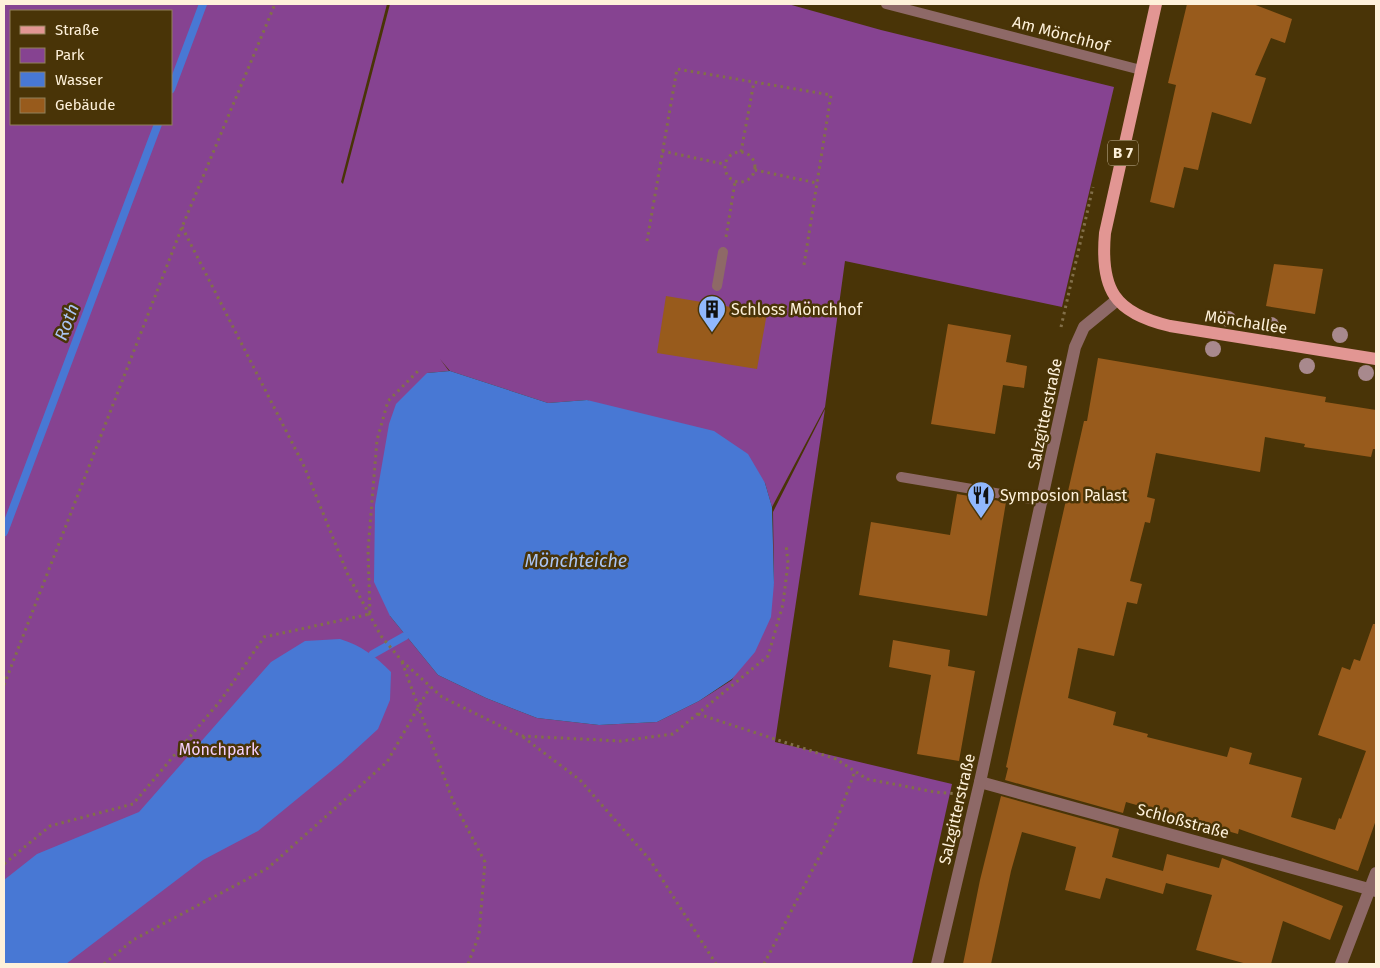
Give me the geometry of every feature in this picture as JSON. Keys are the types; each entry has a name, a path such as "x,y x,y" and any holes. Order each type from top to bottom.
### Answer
{"main road":[{"name":"B 7","path":"1117,300 1110,288 1104,264 1106,233 1156,4"},
{"name":"Mönchallee","path":"1117,300 1137,316 1160,324 1376,359"}],"street":[{"name":"Salzgitterstraße","path":"937,964 1043,501 1075,347 1084,327 1117,300"},
{"name":"Schloßstraße","path":"980,782 1373,890"},
{"path":"1341,964 1373,890 1376,873"}],"lane":[{"name":"Am Mönchhof","path":"886,4 1141,70"},
{"path":"718,286 723,252"},
{"path":"901,477 1043,501"}],"path":[{"path":"4,685 182,227 275,4"},
{"path":"647,241 677,69 831,95 804,265"},
{"path":"740,152 754,82"},
{"path":"662,151 724,164"},
{"path":"746,153 753,159 755,170 750,178 735,182 727,176 724,164 731,154 746,153"},
{"path":"755,170 818,183"},
{"path":"723,252 735,182"},
{"path":"182,227 304,466 348,575 381,636 402,662 442,697 521,736 580,780 650,860 716,964"},
{"path":"370,614 368,550 377,440 388,402 420,369"},
{"path":"521,736 621,740 673,734 768,656 783,604 788,563 786,544"},
{"path":"4,864 50,826 133,804 221,700 264,637 370,614"},
{"path":"402,662 453,801 485,862 479,935 468,964"},
{"path":"104,964 132,940 268,868 388,762 430,687"},
{"path":"698,714 836,759 867,779 935,792 977,795"},
{"path":"764,964 834,828 855,771"}],"green space":[{"name":"Mönchpark","path":"4,4 387,4 341,182 343,184 390,4 788,4 881,30 1114,87 1062,307 845,261 825,407 772,507 765,483 587,400 548,403 450,371 440,359 449,371 427,373 390,616 438,675 486,698 537,718 599,725 657,722 699,701 732,680 774,583 773,512 825,409 775,742 952,784 912,964 4,964"}],"water":[{"name":"Mönchteiche","path":"450,371 548,403 587,400 714,431 748,454 765,483 772,507 774,583 771,617 755,652 732,679 699,701 657,722 599,725 537,718 486,698 438,675 390,616 374,582 375,505 389,424 396,404 427,373"},
{"path":"340,639 368,652 391,672 390,700 378,729 341,763 258,831 203,860 66,964 4,964 4,880 37,854 139,812 271,662 305,641"}],"building":[{"path":"1187,4 1253,4 1292,19 1285,43 1271,38 1255,75 1266,78 1251,124 1212,112 1198,170 1184,167 1174,208 1150,202 1176,85 1168,83"},
{"path":"1274,264 1323,269 1315,314 1266,306"},
{"name":"Schloss Mönchhof","path":"666,296 767,313 757,369 657,353"},
{"path":"948,324 1011,335 1006,362 1027,366 1024,388 1003,385 995,434 931,424"},
{"path":"1098,358 1326,397 1325,402 1376,410 1376,449 1373,449 1371,457 1304,447 1305,444 1265,437 1260,472 1156,453 1147,497 1155,499 1150,523 1145,522 1130,581 1142,584 1137,604 1127,602 1114,656 1078,648 1068,698 1116,712 1113,725 1148,734 1147,737 1227,757 1230,747 1252,753 1249,764 1302,778 1291,817 1335,830 1339,818 1341,819 1366,751 1318,735 1342,667 1350,670 1354,659 1360,661 1373,624 1376,624 1376,820 1358,871 1239,829 1238,834 1126,802 1123,813 1005,780 1008,768 1006,767 1021,698 1084,421 1087,421"},
{"path":"957,494 1006,502 987,616 859,595 871,522 950,535"},
{"path":"893,640 950,650 948,666 975,671 959,761 917,754 931,675 889,667"},
{"path":"1001,796 1119,829 1112,857 1163,871 1167,854 1219,868 1222,858 1343,906 1330,940 1283,921 1271,964 1247,964 1196,950 1212,895 1166,883 1163,894 1106,878 1100,899 1065,890 1076,847 1022,832 1011,871 991,964 963,964 980,880"}],"waterway":[{"name":"Roth","path":"172,86 203,4"},
{"name":"Roth","path":"4,532 158,125"},
{"path":"373,654 405,636"}],"place":[{"name":"Schloss Mönchhof","path":"712,333"},
{"name":"Symposion Palast","path":"981,519"}]}
